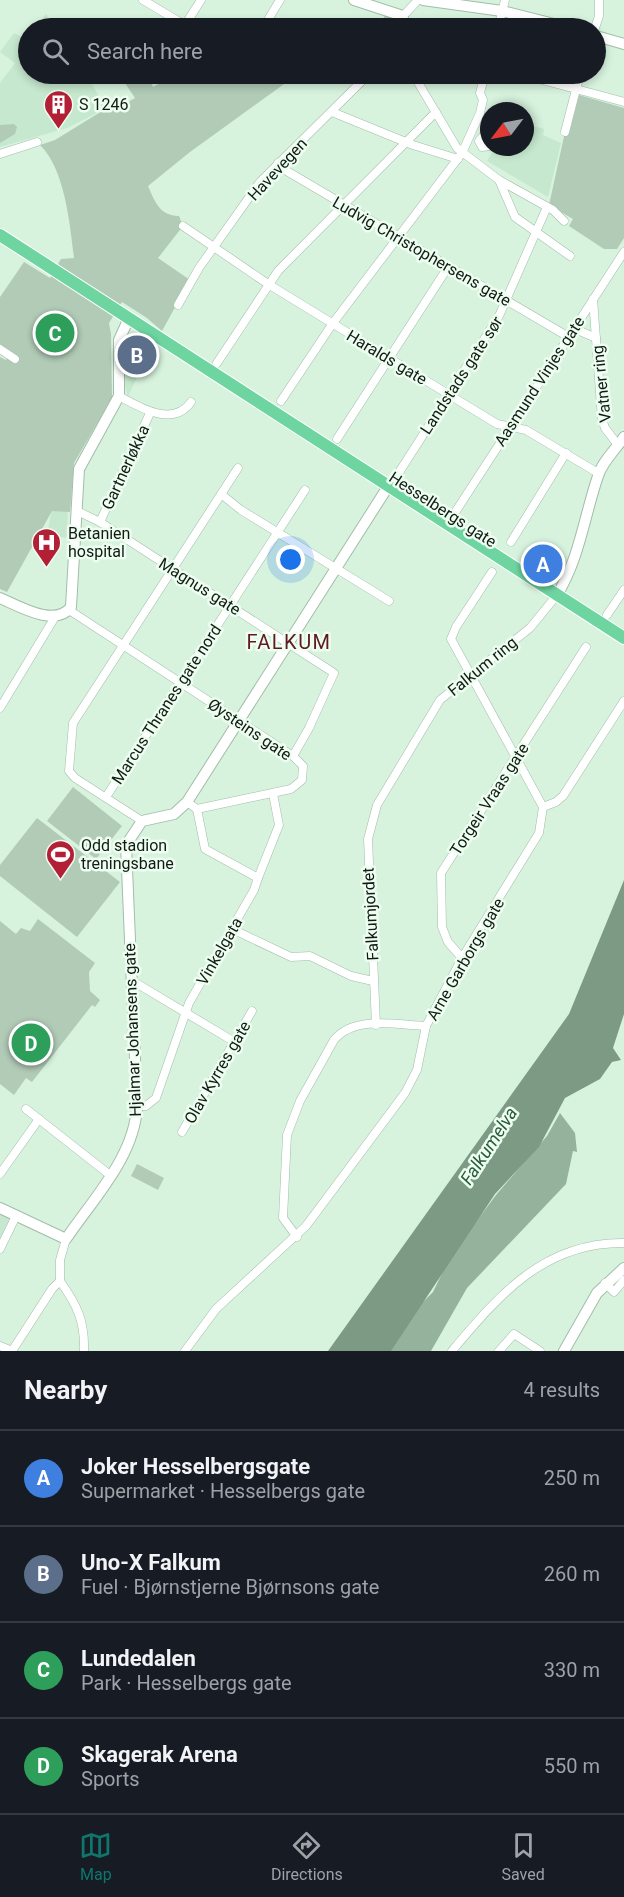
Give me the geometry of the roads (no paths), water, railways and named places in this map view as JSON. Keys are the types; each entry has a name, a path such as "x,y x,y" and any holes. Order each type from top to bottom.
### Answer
{"main road":[{"name":"Hesselbergs gate","path":"0,236 122,317 170,353 227,383 624,643"},
{"name":"Hesselbergs gate","path":"555,597 624,638"}],"street":[{"path":"143,0 173,18"},
{"path":"192,18 201,0"},
{"path":"269,18 280,0"},
{"path":"354,0 403,16 418,0"},
{"path":"423,0 504,5 532,18"},
{"path":"598,18 599,0"},
{"path":"606,39 624,44"},
{"name":"Havevegen","path":"178,305 199,268 260,182 359,84"},
{"path":"419,84 460,156"},
{"path":"281,400 333,323 460,156 480,112 483,100 480,93 482,84"},
{"path":"560,84 624,102"},
{"path":"565,132 577,84"},
{"path":"332,112 406,142 460,156 547,207 564,221"},
{"path":"217,363 268,284 436,112"},
{"path":"0,154 37,142"},
{"name":"Ludvig Christophersens gate","path":"278,163 285,170 567,336"},
{"path":"500,180 515,217 570,256"},
{"name":"Landstads gate sør","path":"398,474 508,301 547,207"},
{"name":"Haralds gate","path":"183,226 268,284 497,424 526,430 598,473"},
{"name":"Aasmund Vinjes gate","path":"456,511 567,336 624,253"},
{"path":"337,439 448,267"},
{"name":"Vatner ring","path":"555,597 567,578 578,552 598,473 622,441 605,428 603,419 593,299"},
{"path":"0,708 55,617 69,610 74,586 79,469 119,396 119,340 122,317"},
{"path":"573,327 596,338"},
{"path":"0,350 15,359"},
{"path":"119,396 150,413 167,415 185,410 191,402"},
{"name":"Gartnerløkka","path":"100,522 150,413"},
{"path":"511,542 566,453"},
{"path":"238,468 73,723 69,771 142,821 174,814 187,802 387,488"},
{"name":"Marcus Thranes gate nord","path":"106,797 305,490"},
{"path":"221,494 241,510 389,601"},
{"name":"Magnus gate","path":"77,511 100,522 334,673 309,728 293,756"},
{"path":"492,572 452,634 453,645 543,807 556,802 563,796 624,701"},
{"path":"608,615 623,592"},
{"name":"Falkum ring","path":"377,805 432,710 451,689 530,628 555,597"},
{"path":"0,598 55,617"},
{"name":"Øysteins gate","path":"69,610 293,756 303,766 302,780 291,789 196,809"},
{"name":"Torgeir Vraas gate","path":"462,958 448,942 442,927 441,873 586,647"},
{"name":"Vinkelgata","path":"137,1106 153,1103 156,1098 186,1012 258,878 279,825 273,794"},
{"path":"187,802 196,809 206,849 258,878"},
{"name":"Falkumjordet","path":"376,1025 368,839 377,805"},
{"name":"Arne Garborgs gate","path":"185,1351 216,1309 297,1237 405,1093 417,1070 426,1026 462,958 539,833 543,822 543,807"},
{"name":"Hjalmar Johansens gate","path":"60,1281 60,1260 66,1239 110,1175 135,1129 137,1106 126,845 142,821"},
{"path":"232,929 291,957 310,956 351,976 373,981"},
{"path":"131,981 233,1041"},
{"name":"Olav Kyrres gate","path":"182,1132 252,1011"},
{"path":"297,1237 283,1218 286,1147 292,1121 306,1091 341,1032 358,1025 426,1026"},
{"path":"26,1109 110,1175"},
{"path":"0,1174 39,1119"},
{"path":"0,1208 66,1239"},
{"path":"0,1249 16,1216"},
{"path":"452,1351 497,1298 522,1277 584,1246 624,1243"},
{"path":"564,1351 605,1283 624,1268"},
{"path":"605,1283 614,1292 624,1280"},
{"path":"0,1346 12,1351 52,1289 60,1281 78,1307 83,1321 84,1351"},
{"path":"499,1351 514,1334 540,1351"}],"water":[{"name":"Falkumelva","path":"624,880 624,1014 613,1048 621,1060 612,1062 600,1079 565,1098 539,1147 495,1194 391,1351 328,1351 569,1014"}],"place":[{"name":"S 1246","path":"58,130"},
{"name":"Lundedalen","path":"55,333"},
{"name":"Uno-X Falkum","path":"137,355"},
{"name":"Joker Hesselbergsgate","path":"543,564"},
{"name":"Betanien hospital","path":"47,568"},
{"name":"Odd stadion treningsbane","path":"60,880"},
{"name":"Skagerak Arena","path":"31,1043"}],"district":[{"name":"FALKUM","path":"289,642"}]}
